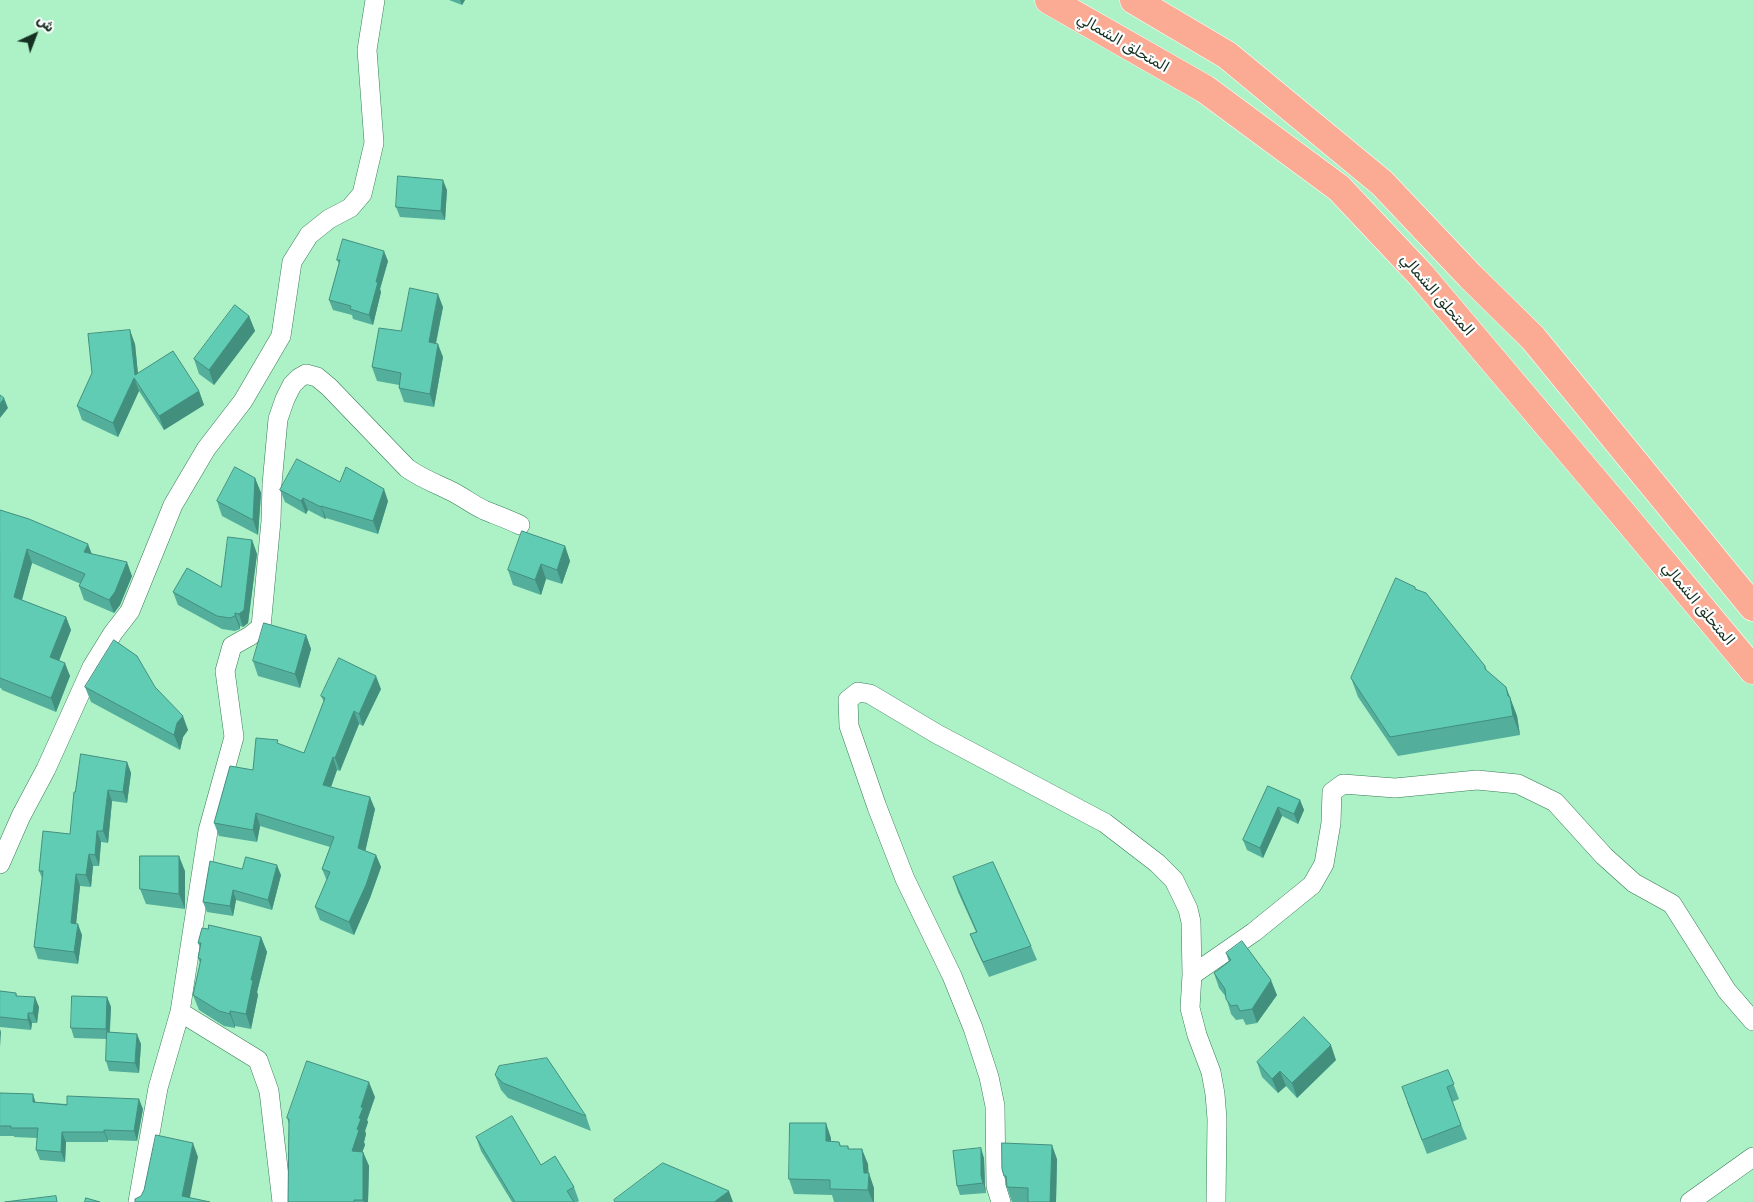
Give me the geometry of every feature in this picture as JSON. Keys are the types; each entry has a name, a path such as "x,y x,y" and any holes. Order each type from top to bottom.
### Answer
{"highway":[{"name":"المتحلق الشمالي","path":"1049,0 1205,89 1339,188 1421,275 1618,507 1753,670"},
{"path":"1134,0 1227,55 1382,183 1470,276 1533,338 1753,607"}],"street":[{"path":"0,864 21,816 46,770 92,667 113,633 130,611 173,504 206,450 243,401 280,336 292,262 309,234 329,219 350,208 362,194 374,143 367,50 375,0"},
{"path":"138,1202 158,1088 180,1012 208,831 234,736 225,671 232,646 261,627 278,419 292,385 306,374 317,377 329,387 407,468 423,479 464,497 482,509 520,525"},
{"path":"1001,1202 996,1186 995,1106 989,1077 973,1028 952,976 905,878 877,807 849,726 848,700 858,692 870,694 937,734 1105,823 1144,853 1174,880 1188,910 1190,922 1192,975 1190,1008 1197,1035 1211,1072 1216,1111 1216,1202"},
{"path":"1192,975 1254,932 1312,885 1324,864 1331,823 1332,792 1343,784 1395,788 1477,780 1518,784 1556,802 1604,856 1634,883 1672,904 1727,991 1753,1021"},
{"path":"180,1012 258,1060 269,1091 282,1202"},
{"path":"1690,1202 1753,1157"}],"building":[{"path":"398,176 443,180 441,211 396,207"},
{"path":"343,239 384,251 369,315 350,309 351,306 329,300 340,260 337,260"},
{"path":"410,288 438,294 429,342 438,344 430,394 399,388 401,373 372,367 379,328 401,331"},
{"path":"235,305 249,316 209,370 194,359"},
{"path":"130,330 135,375 173,351 199,391 159,416 134,378 113,423 77,406 92,373 88,334"},
{"path":"0,395 4,398 0,404"},
{"path":"297,459 340,482 346,467 384,489 373,521 321,507 303,498 301,501 280,490"},
{"path":"235,467 255,478 253,520 217,501"},
{"path":"0,510 29,519 88,544 84,552 127,562 115,592 109,600 79,586 85,574 27,549 14,597 66,617 50,657 65,663 51,698 0,678"},
{"path":"522,531 565,546 557,570 541,564 535,580 508,570"},
{"path":"228,537 252,540 244,610 239,614 235,613 235,616 230,618 217,616 173,592 187,568 221,587"},
{"path":"1396,578 1426,593 1485,666 1485,669 1506,687 1510,697 1513,716 1390,737 1351,678"},
{"path":"264,623 306,635 295,674 253,661"},
{"path":"114,640 137,656 155,687 183,716 177,723 174,735 85,687"},
{"path":"339,658 376,676 359,714 354,711 335,758 333,757 323,785 370,797 358,848 376,855 366,885 349,922 315,907 330,872 322,869 334,837 256,813 253,830 214,823 230,766 253,770 256,738 278,740 277,743 304,753 325,698 321,696"},
{"path":"81,754 127,762 123,792 108,790 103,831 97,831 95,855 89,854 86,875 76,874 71,923 78,924 74,952 34,947 43,871 39,871 43,831 70,834 74,792"},
{"path":"1268,786 1300,800 1294,814 1278,807 1260,848 1243,840"},
{"path":"140,856 179,856 179,894 140,889"},
{"path":"246,857 277,865 268,900 233,890 230,906 203,902 210,861 242,869"},
{"path":"993,862 1031,946 983,962 970,934 977,932 953,877"},
{"path":"209,925 261,937 251,980 253,980 246,1014 230,1011 230,1014 219,1011 193,995 201,959 198,958 201,943 198,943 202,928 208,929"},
{"path":"1242,941 1271,980 1252,1009 1240,1011 1237,1005 1231,1006 1226,999 1225,989 1214,973 1231,960 1226,953"},
{"path":"0,991 16,993 16,996 35,997 33,1013 28,1013 28,1020 0,1017"},
{"path":"72,996 107,997 106,1029 71,1028"},
{"path":"1304,1017 1331,1045 1292,1083 1280,1071 1272,1079 1257,1062"},
{"path":"107,1032 137,1034 135,1063 106,1061"},
{"path":"547,1058 586,1116 503,1083 495,1075 499,1066"},
{"path":"307,1061 369,1082 361,1107 363,1108 359,1118 361,1119 357,1129 359,1130 352,1151 363,1152 363,1200 354,1200 354,1202 288,1202 289,1119 287,1118"},
{"path":"1448,1070 1454,1084 1447,1087 1461,1125 1422,1140 1402,1087"},
{"path":"0,1093 33,1094 33,1102 67,1105 67,1096 139,1099 134,1131 62,1132 61,1152 36,1150 38,1128 0,1126"},
{"path":"512,1116 541,1165 555,1156 574,1187 567,1191 574,1202 515,1202 476,1137"},
{"path":"790,1123 826,1123 826,1141 839,1142 840,1146 848,1146 848,1149 862,1149 864,1173 869,1173 868,1190 830,1189 830,1180 789,1179"},
{"path":"156,1135 193,1143 182,1196 210,1202 135,1202 135,1199 141,1196 144,1190"},
{"path":"1002,1143 1052,1145 1050,1202 1028,1202 1028,1188 1007,1187 1006,1176 1004,1176 1002,1169"},
{"path":"981,1148 981,1176 983,1183 957,1186 953,1151"},
{"path":"663,1163 729,1191 714,1202 615,1202 614,1200"},
{"path":"56,1196 57,1202 5,1202"},
{"path":"86,1198 100,1202 85,1202"}]}
